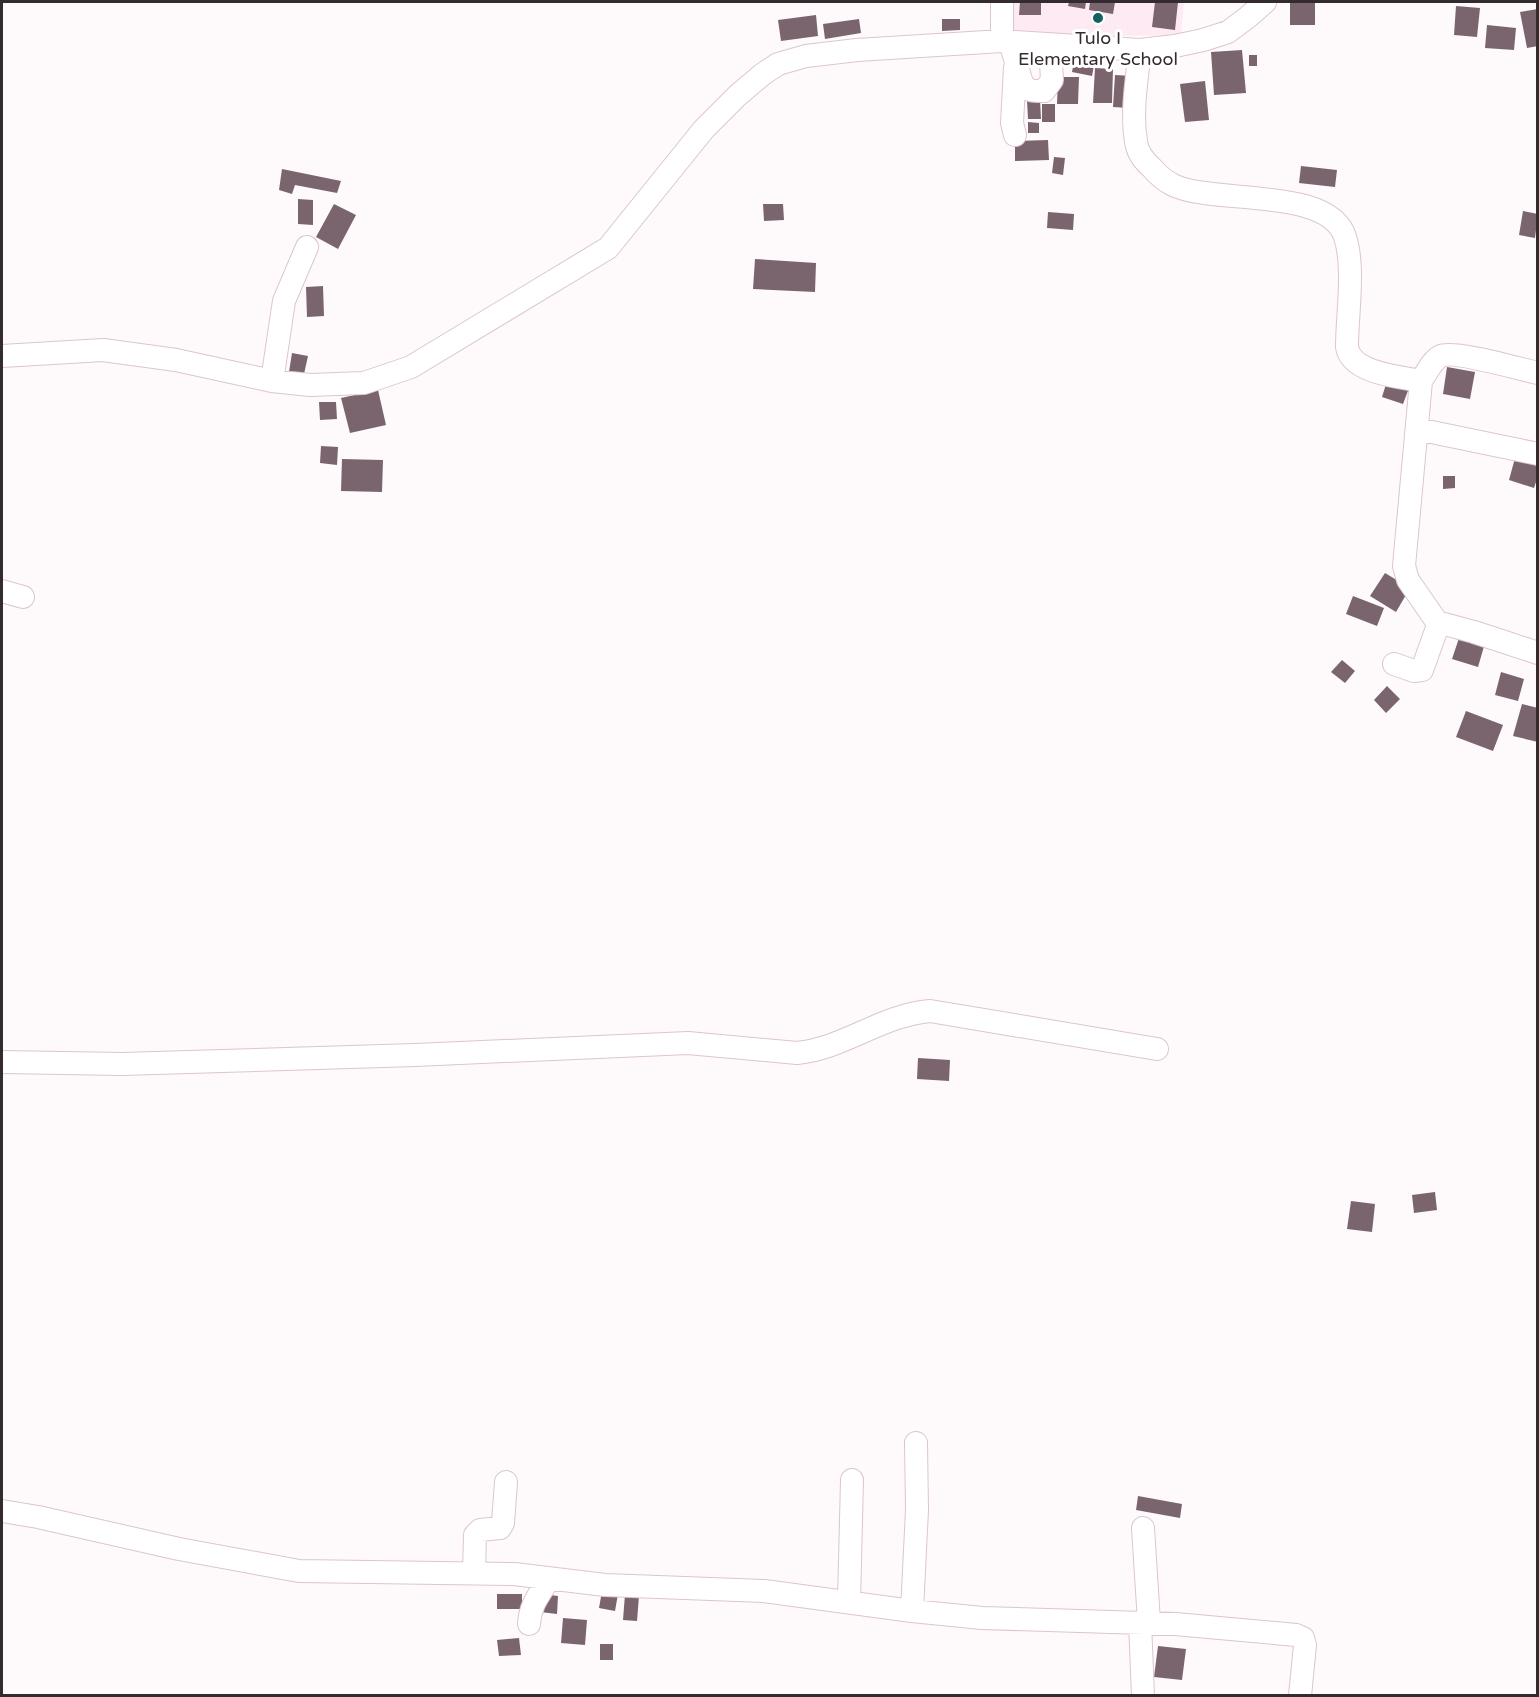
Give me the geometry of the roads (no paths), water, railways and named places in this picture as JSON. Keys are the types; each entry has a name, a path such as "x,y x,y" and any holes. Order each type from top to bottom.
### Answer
{"street":[{"path":"1002,2 1009,49 1012,123 1015,135"},
{"path":"2,356 103,350 176,360 272,381 310,385 364,383 411,367 608,248 704,129 737,96 778,64 806,56 857,50 1009,49 1050,45 1140,50 1175,46 1228,32 1265,2"},
{"path":"1009,49 1026,88 1031,91 1044,91 1052,80 1050,45"},
{"path":"1140,50 1135,93 1136,142 1143,160 1159,176 1174,186 1205,193 1283,201 1311,208 1330,216 1340,225 1346,238 1349,267 1348,352 1356,363 1366,368 1421,381"},
{"path":"272,381 284,301 307,247"},
{"path":"1538,373 1458,355 1442,354 1436,358 1421,381 1404,566 1408,580 1437,622 1538,653"},
{"path":"1417,429 1538,454"},
{"path":"1394,664 1414,671 1422,670 1437,622"},
{"path":"2,1062 122,1064 415,1055 688,1043 797,1053 813,1052 827,1047 909,1012 930,1011 1157,1049"},
{"path":"912,1611 918,1510 916,1443"},
{"path":"849,1602 852,1480"},
{"path":"474,1574 475,1535 480,1530 500,1528 504,1523 506,1482"},
{"path":"2,1511 179,1549 299,1571 514,1574 651,1588 764,1591 912,1611 1021,1621 1144,1622 1296,1635 1303,1638 1305,1645 1300,1695"},
{"path":"1143,1528 1143,1695"},
{"path":"529,1624 532,1607 549,1579"}],"place":[{"name":"Tulo I Elementary School","path":"1098,18"}]}
